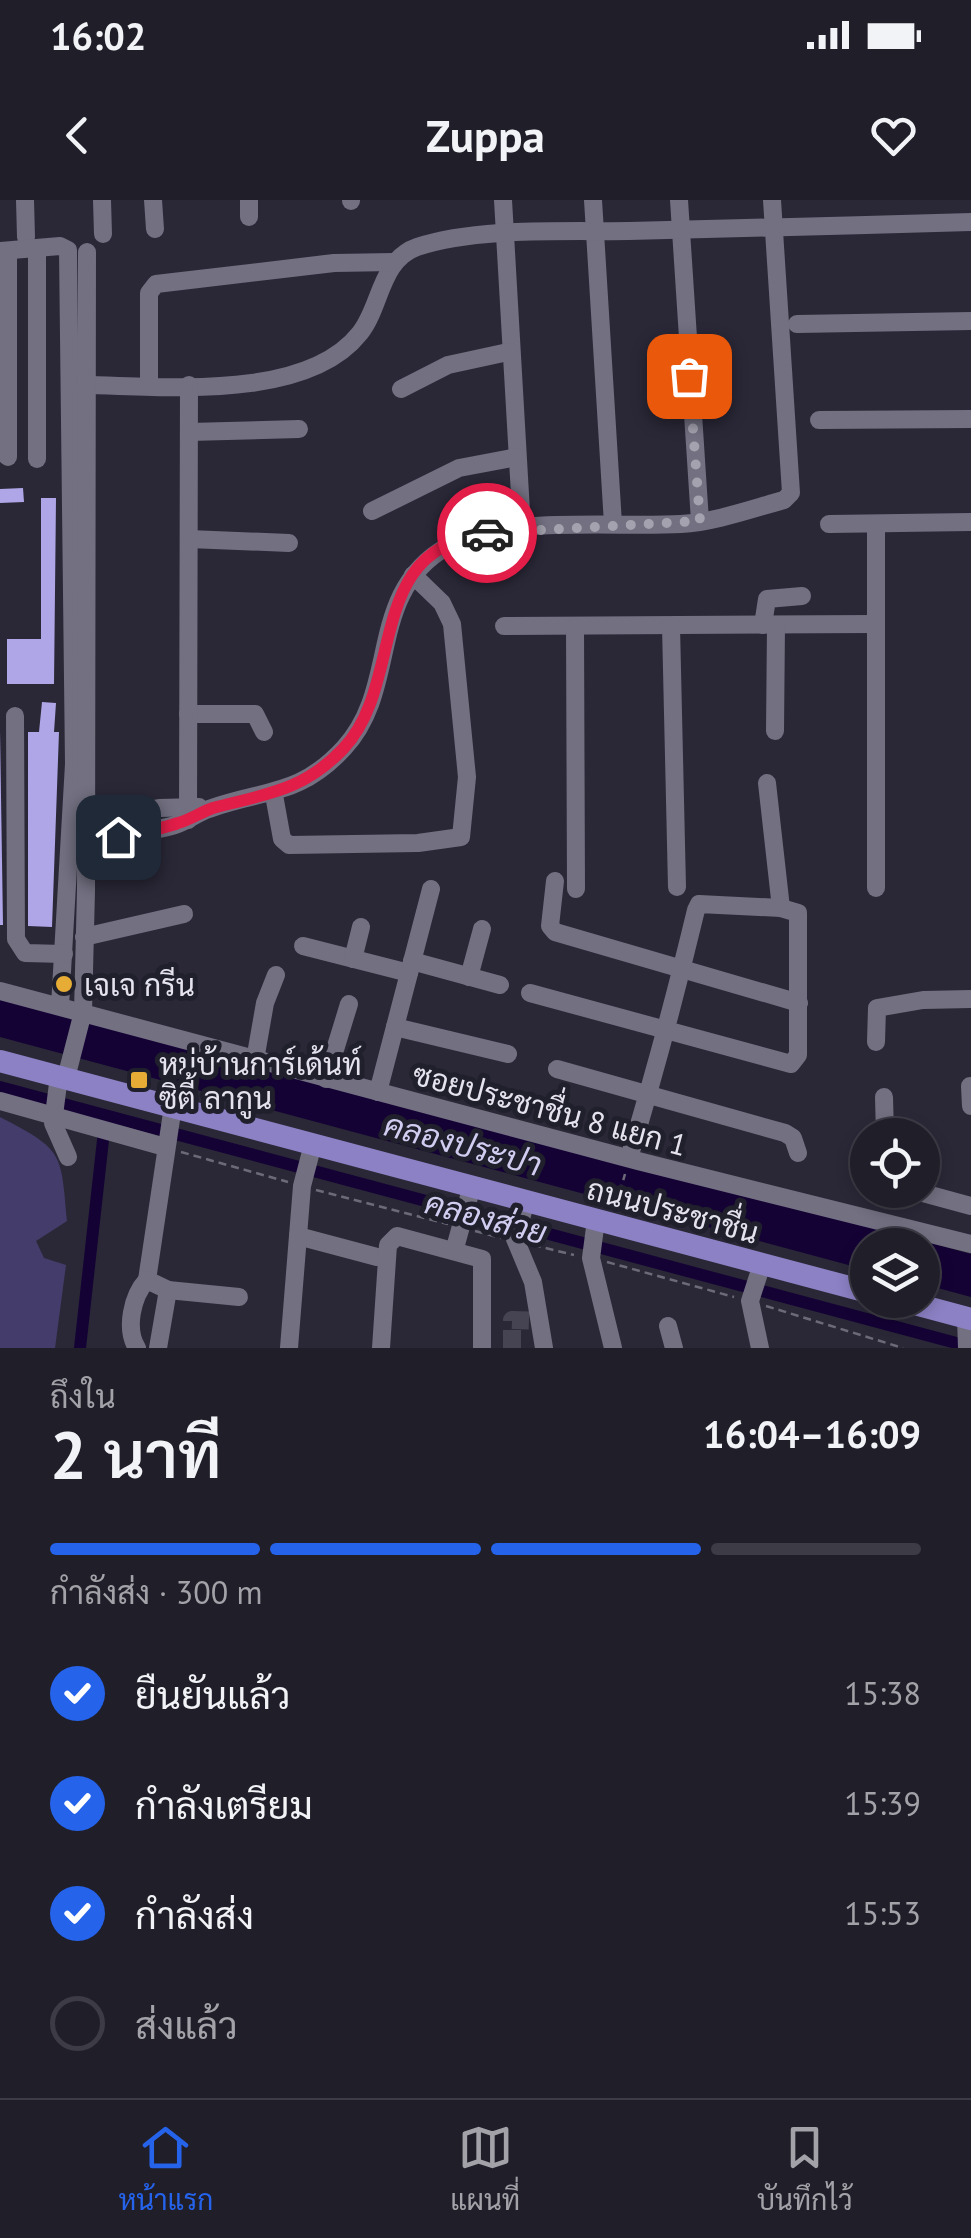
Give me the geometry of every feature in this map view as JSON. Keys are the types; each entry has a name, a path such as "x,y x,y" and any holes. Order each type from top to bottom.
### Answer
{"main road":[{"name":"ถนนประชาชื่น","path":"0,1061 59,1089 169,1129 311,1152 524,1208 593,1236 850,1288"},
{"path":"940,1318 968,1330"}],"street":[{"path":"24,200 32,243 36,458"},
{"path":"102,200 103,234"},
{"path":"153,200 155,229"},
{"path":"502,200 508,352 522,529"},
{"path":"593,200 613,524"},
{"path":"678,200 700,521"},
{"path":"86,820 209,809 274,795 307,779 347,746 375,690 393,609 412,576 462,539 522,529 700,521 784,500 791,494 772,200"},
{"path":"149,386 150,294 156,284 334,263 394,262 418,247 502,236 971,222"},
{"path":"60,1006 74,764 68,250 32,243 4,251 4,457 70,461"},
{"path":"68,1157 59,1089 82,1013 86,844 87,252"},
{"path":"84,385 189,385 287,377 328,358 361,333 394,262"},
{"path":"797,324 971,321"},
{"path":"401,389 448,365 508,352"},
{"path":"188,812 189,385"},
{"path":"819,420 971,419"},
{"path":"189,432 299,429"},
{"path":"372,511 459,468 517,456"},
{"path":"828,524 971,522"},
{"path":"876,524 876,888"},
{"path":"189,539 289,543"},
{"path":"274,795 282,839 289,846 418,842 461,836 467,777 452,624 442,602 412,576"},
{"path":"775,730 766,600 802,596"},
{"path":"504,626 876,624"},
{"path":"671,626 677,887"},
{"path":"575,627 576,889"},
{"path":"188,714 255,714 264,732"},
{"path":"16,716 16,939 25,953 64,954"},
{"path":"767,783 781,908"},
{"path":"86,844 188,812"},
{"path":"556,881 551,929 799,1003"},
{"path":"378,1092 431,889"},
{"path":"530,993 665,1031 791,1064 798,1055 801,919 797,912 699,904 682,968 665,1031 648,1094 629,1160"},
{"path":"84,937 184,914"},
{"path":"353,959 361,927"},
{"path":"469,977 482,929"},
{"path":"302,946 500,986"},
{"path":"254,1060 265,1003 276,975"},
{"name":"ซอยประชาชื่น 8 แยก 1","path":"0,991 629,1160 971,1244"},
{"path":"876,1042 877,1008 923,1000 971,999"},
{"path":"326,1079 349,1004"},
{"path":"395,1027 508,1054"},
{"path":"557,1069 785,1133 793,1138 798,1153"},
{"path":"970,1086 971,1106"},
{"path":"0,1101 59,1089"},
{"path":"59,1089 100,1128 169,1129 146,1280 136,1290 130,1335 137,1348"},
{"path":"884,1097 885,1118"},
{"path":"288,1348 303,1181 311,1152"},
{"path":"456,1248 470,1194"},
{"path":"940,1198 971,1206"},
{"path":"524,1208 515,1235 533,1282 544,1348"},
{"path":"298,1236 377,1257"},
{"path":"380,1348 390,1240 402,1236 456,1248 484,1262 482,1348"},
{"path":"593,1236 613,1348"},
{"path":"760,1271 750,1301 760,1348"},
{"path":"146,1280 168,1290 239,1298"},
{"path":"161,1347 168,1290"},
{"path":"668,1326 674,1348"}],"path":[{"path":"616,1204 629,1160"}],"shaded area":[{"path":"0,1117 36,1137 55,1155 60,1166 67,1221 36,1241 44,1258 66,1265 55,1348 0,1348"}],"water":[{"name":"คลองประปา","path":"0,994 874,1228 850,1228 850,1265 0,1037"},
{"path":"940,1246 971,1254 971,1297 940,1289"}],"building":[{"path":"23,488 24,502 0,503 0,489"},
{"path":"41,498 56,498 54,684 7,684 7,639 41,639"},
{"path":"42,702 56,703 54,732 59,732 52,927 28,926 28,732 39,732"},
{"path":"0,731 3,925 0,925"}],"waterway":[{"name":"คลองส่วย","path":"0,1087 971,1347"},
{"path":"80,1348 105,1122"}],"tunnel":[{"path":"512,1348 512,1320 540,1321"}],"way so far":[{"path":"487,533 700,521 689,376"}],"place":[{"name":"เจเจ กรีน","path":"64,984"},
{"name":"หมู่บ้านการ์เด้นท์ ซิตี้ ลากูน","path":"139,1080"}],"route":[{"path":"118,837 188,820 209,809 274,795 325,766 347,746 363,720 375,690 398,596 412,576 446,547 487,533"}]}
